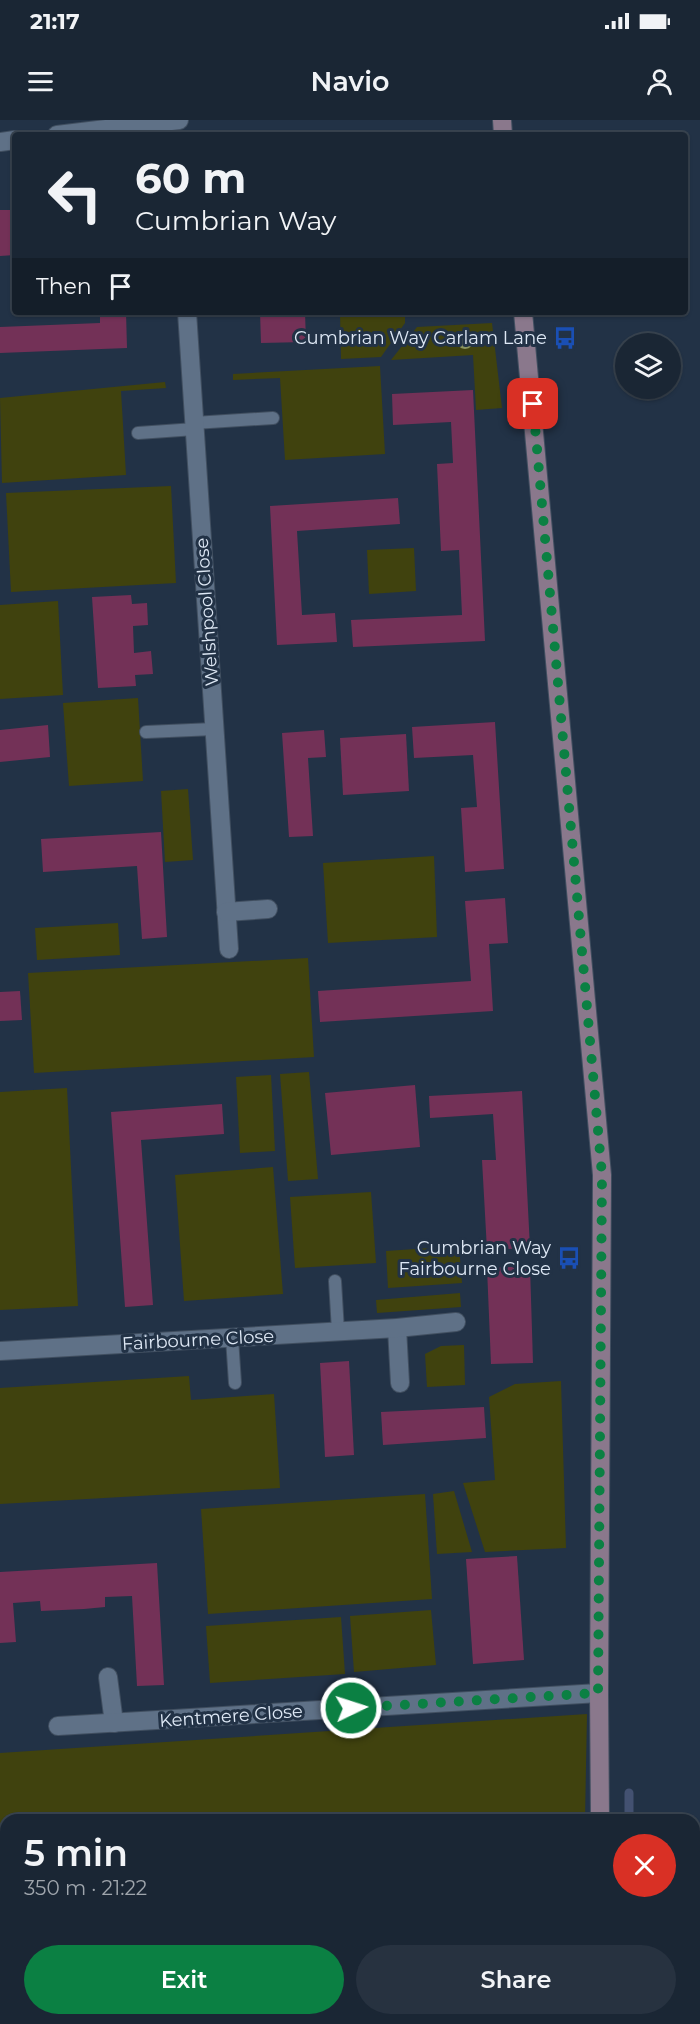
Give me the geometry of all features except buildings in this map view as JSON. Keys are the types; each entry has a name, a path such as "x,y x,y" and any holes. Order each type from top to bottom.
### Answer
{"street":[{"path":"81,132 176,120"},
{"name":"Welshpool Close","path":"187,315 229,949"},
{"path":"523,315 602,1175 598,1693 600,1814"},
{"path":"226,912 268,909"},
{"name":"Fairbourne Close","path":"0,1351 397,1328 456,1322"},
{"path":"397,1328 400,1383"},
{"path":"108,1677 114,1723"},
{"name":"Kentmere Close","path":"58,1726 598,1693"}],"lane":[{"path":"138,433 273,418"},
{"path":"146,732 214,729"},
{"path":"335,1281 338,1331"},
{"path":"232,1338 236,1383"}],"shaded area":[{"path":"340,315 405,315 405,323 381,357 341,359"},
{"path":"492,323 502,408 476,410 473,355 391,360 417,327"},
{"path":"380,366 385,454 285,460 280,378 233,380 233,374"},
{"path":"165,382 166,388 121,391 126,475 2,483 0,398"},
{"path":"171,486 176,583 11,592 6,493"},
{"path":"414,548 416,591 369,594 367,550"},
{"path":"58,601 63,695 0,699 0,605"},
{"path":"138,698 143,781 69,786 63,703"},
{"path":"188,789 193,860 165,862 161,791"},
{"path":"434,856 437,937 328,943 323,863"},
{"path":"118,923 120,955 37,960 35,928"},
{"path":"308,958 314,1057 34,1073 28,973"},
{"path":"309,1072 318,1179 288,1181 280,1074"},
{"path":"271,1075 275,1151 240,1153 236,1077"},
{"path":"67,1088 78,1306 0,1310 0,1092"},
{"path":"273,1167 283,1294 184,1301 175,1175"},
{"path":"371,1192 376,1263 295,1268 290,1197"},
{"path":"459,1246 462,1283 388,1288 386,1251"},
{"path":"460,1293 461,1307 377,1313 376,1300"},
{"path":"464,1345 465,1385 427,1387 425,1354 441,1346"},
{"path":"189,1376 191,1400 274,1394 280,1488 0,1504 0,1388"},
{"path":"561,1381 566,1548 485,1552 463,1483 495,1480 489,1397 515,1384"},
{"path":"454,1491 472,1552 437,1554 433,1494"},
{"path":"425,1494 432,1599 208,1614 201,1509"},
{"path":"431,1610 436,1665 354,1672 350,1616"},
{"path":"341,1617 345,1674 210,1683 206,1626"},
{"path":"587,1714 585,1814 0,1814 0,1753"}],"waterway":[{"path":"629,1793 629,1814"}],"place":[{"name":"Cumbrian Way Carlam Lane","path":"565,338"},
{"name":"Cumbrian Way Fairbourne Close","path":"569,1258"}],"route":[{"path":"351,1708 598,1693 602,1175 533,404"}]}
